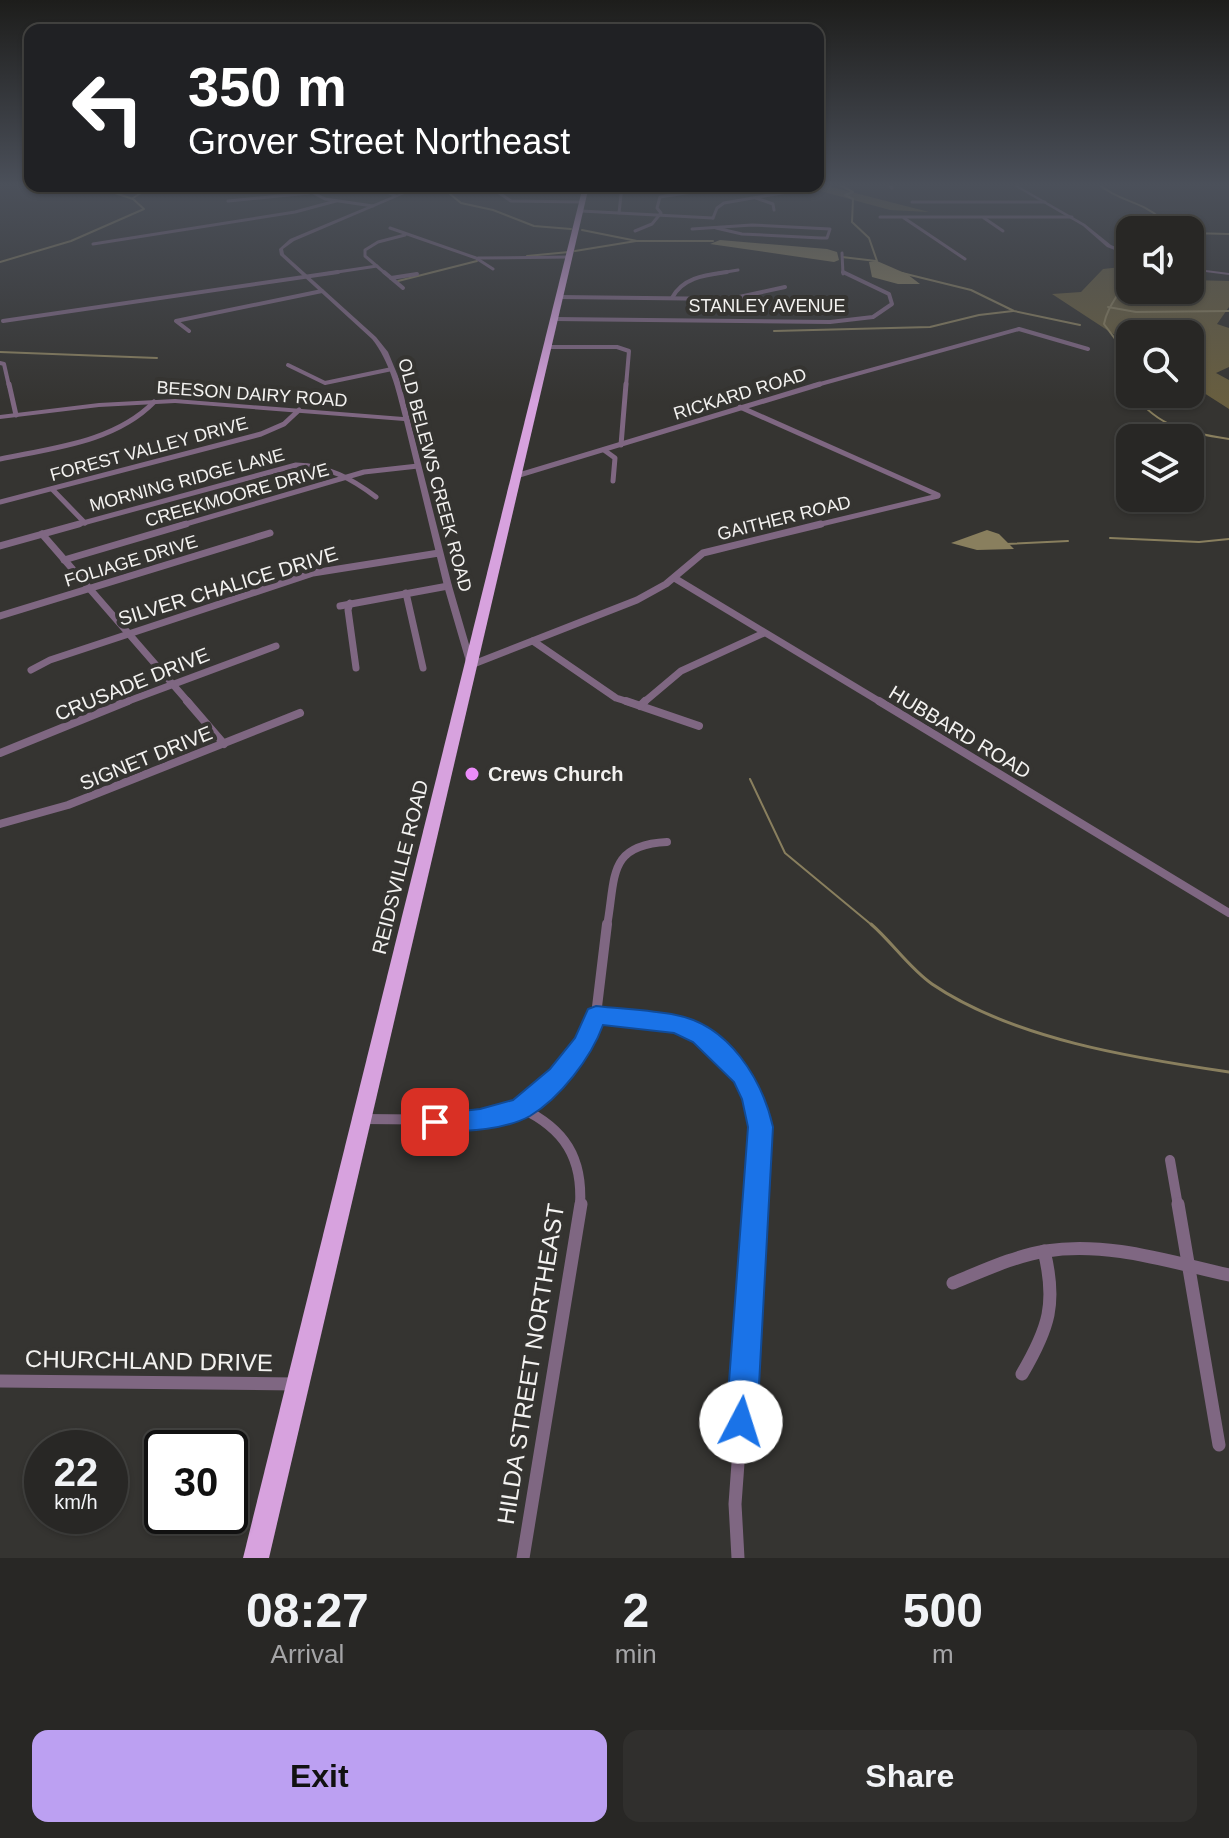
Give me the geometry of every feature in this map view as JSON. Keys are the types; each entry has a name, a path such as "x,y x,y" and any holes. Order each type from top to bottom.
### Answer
{"highway":[{"name":"REIDSVILLE ROAD","path":"256,1558 569,257"}],"street":[{"name":"OLD BELEWS CREEK ROAD","path":"285,257 374,338 385,352 407,419 439,553 471,665"},
{"path":"366,257 403,288"},
{"path":"472,257 493,269"},
{"path":"476,258 569,257"},
{"name":"STANLEY AVENUE","path":"554,319 830,322 867,318 887,311 892,304 889,294 843,274 842,257"},
{"path":"962,257 965,259"},
{"path":"3,321 377,266"},
{"path":"672,298 674,291 685,283 738,270"},
{"path":"1204,271 1229,274"},
{"path":"391,278 417,274"},
{"path":"559,297 735,299 785,287"},
{"path":"189,331 176,321 322,291"},
{"name":"RICKARD ROAD","path":"516,476 740,407 1019,329 1088,349"},
{"path":"547,347 617,347 629,351 621,445"},
{"path":"0,363 4,364 16,415"},
{"path":"288,365 325,383 392,369"},
{"path":"0,381 8,380"},
{"path":"0,459 118,428 147,411 154,402"},
{"name":"BEESON DAIRY ROAD","path":"0,417 154,402 407,419"},
{"name":"GAITHER ROAD","path":"471,665 647,595 676,579 693,558 717,548 938,496 740,407"},
{"name":"FOREST VALLEY DRIVE","path":"0,502 261,434 284,424 299,410"},
{"path":"604,450 615,458 613,481"},
{"name":"MORNING RIDGE LANE","path":"0,546 276,469 324,466 349,477 376,497"},
{"name":"CREEKMOORE DRIVE","path":"64,560 349,477 386,468 418,466"},
{"path":"52,489 85,523"},
{"name":"FOLIAGE DRIVE","path":"0,616 270,533"},
{"path":"42,534 224,744"},
{"name":"SILVER CHALICE DRIVE","path":"31,670 50,660 316,572 439,553"},
{"name":"HUBBARD ROAD","path":"676,579 1229,913"},
{"path":"340,606 448,586"},
{"path":"406,593 423,668"},
{"path":"350,603 348,610 356,668"},
{"path":"640,706 681,671 764,633"},
{"path":"533,641 598,688 699,726"},
{"name":"CRUSADE DRIVE","path":"0,753 171,684 276,646"},
{"name":"SIGNET DRIVE","path":"0,824 60,808 300,713"},
{"path":"361,1119 476,1120 521,1108 559,1076 585,1043 596,1015 600,963 619,860 626,850 667,842"},
{"path":"596,1015 660,1020 702,1036 742,1075 754,1098 760,1127 760,1158 735,1504 738,1558"},
{"name":"HILDA STREET NORTHEAST","path":"521,1108 539,1116 572,1151 581,1174 580,1218 523,1558"},
{"path":"1170,1160 1219,1445"},
{"path":"953,1283 1044,1251 1105,1250 1229,1275"},
{"path":"1022,1374 1046,1333 1051,1313 1051,1283 1044,1251"},
{"name":"CHURCHLAND DRIVE","path":"0,1381 297,1384"}],"shaded area":[{"path":"798,257 838,257 839,260"},
{"path":"877,261 907,274 920,284 898,284 872,277 869,262"},
{"path":"1116,268 1116,304 1204,304 1204,280 1229,281 1229,307 1217,324 1229,328 1229,367 1216,373 1229,380 1229,409 1204,393 1204,320 1116,320 1116,336 1052,294 1081,292 1103,269"},
{"path":"987,530 999,534 1014,549 977,550 951,543"}],"waterway":[{"path":"0,262 18,257"},
{"path":"842,257 876,261"},
{"path":"876,257 877,261"},
{"path":"398,281 477,261"},
{"path":"902,273 971,290 1014,311 1080,325"},
{"path":"1110,307 1116,298"},
{"path":"1110,307 1136,312 1229,311"},
{"path":"1110,307 1104,324 1116,340"},
{"path":"774,331 930,327 979,315 1013,311"},
{"path":"0,352 157,358"},
{"path":"1146,408 1176,427 1229,439"},
{"path":"1110,538 1199,542 1229,539"},
{"path":"1006,544 1068,541"},
{"path":"750,779 785,853 873,926"},
{"path":"873,926 932,984 999,1019 1114,1053 1229,1072"}],"place":[{"name":"Crews Church","path":"472,774"}],"route":[{"path":"435,1122 480,1120 521,1108 559,1076 585,1043 596,1015 677,1024 702,1036 742,1075 754,1098 760,1127 760,1158 741,1422"}]}
